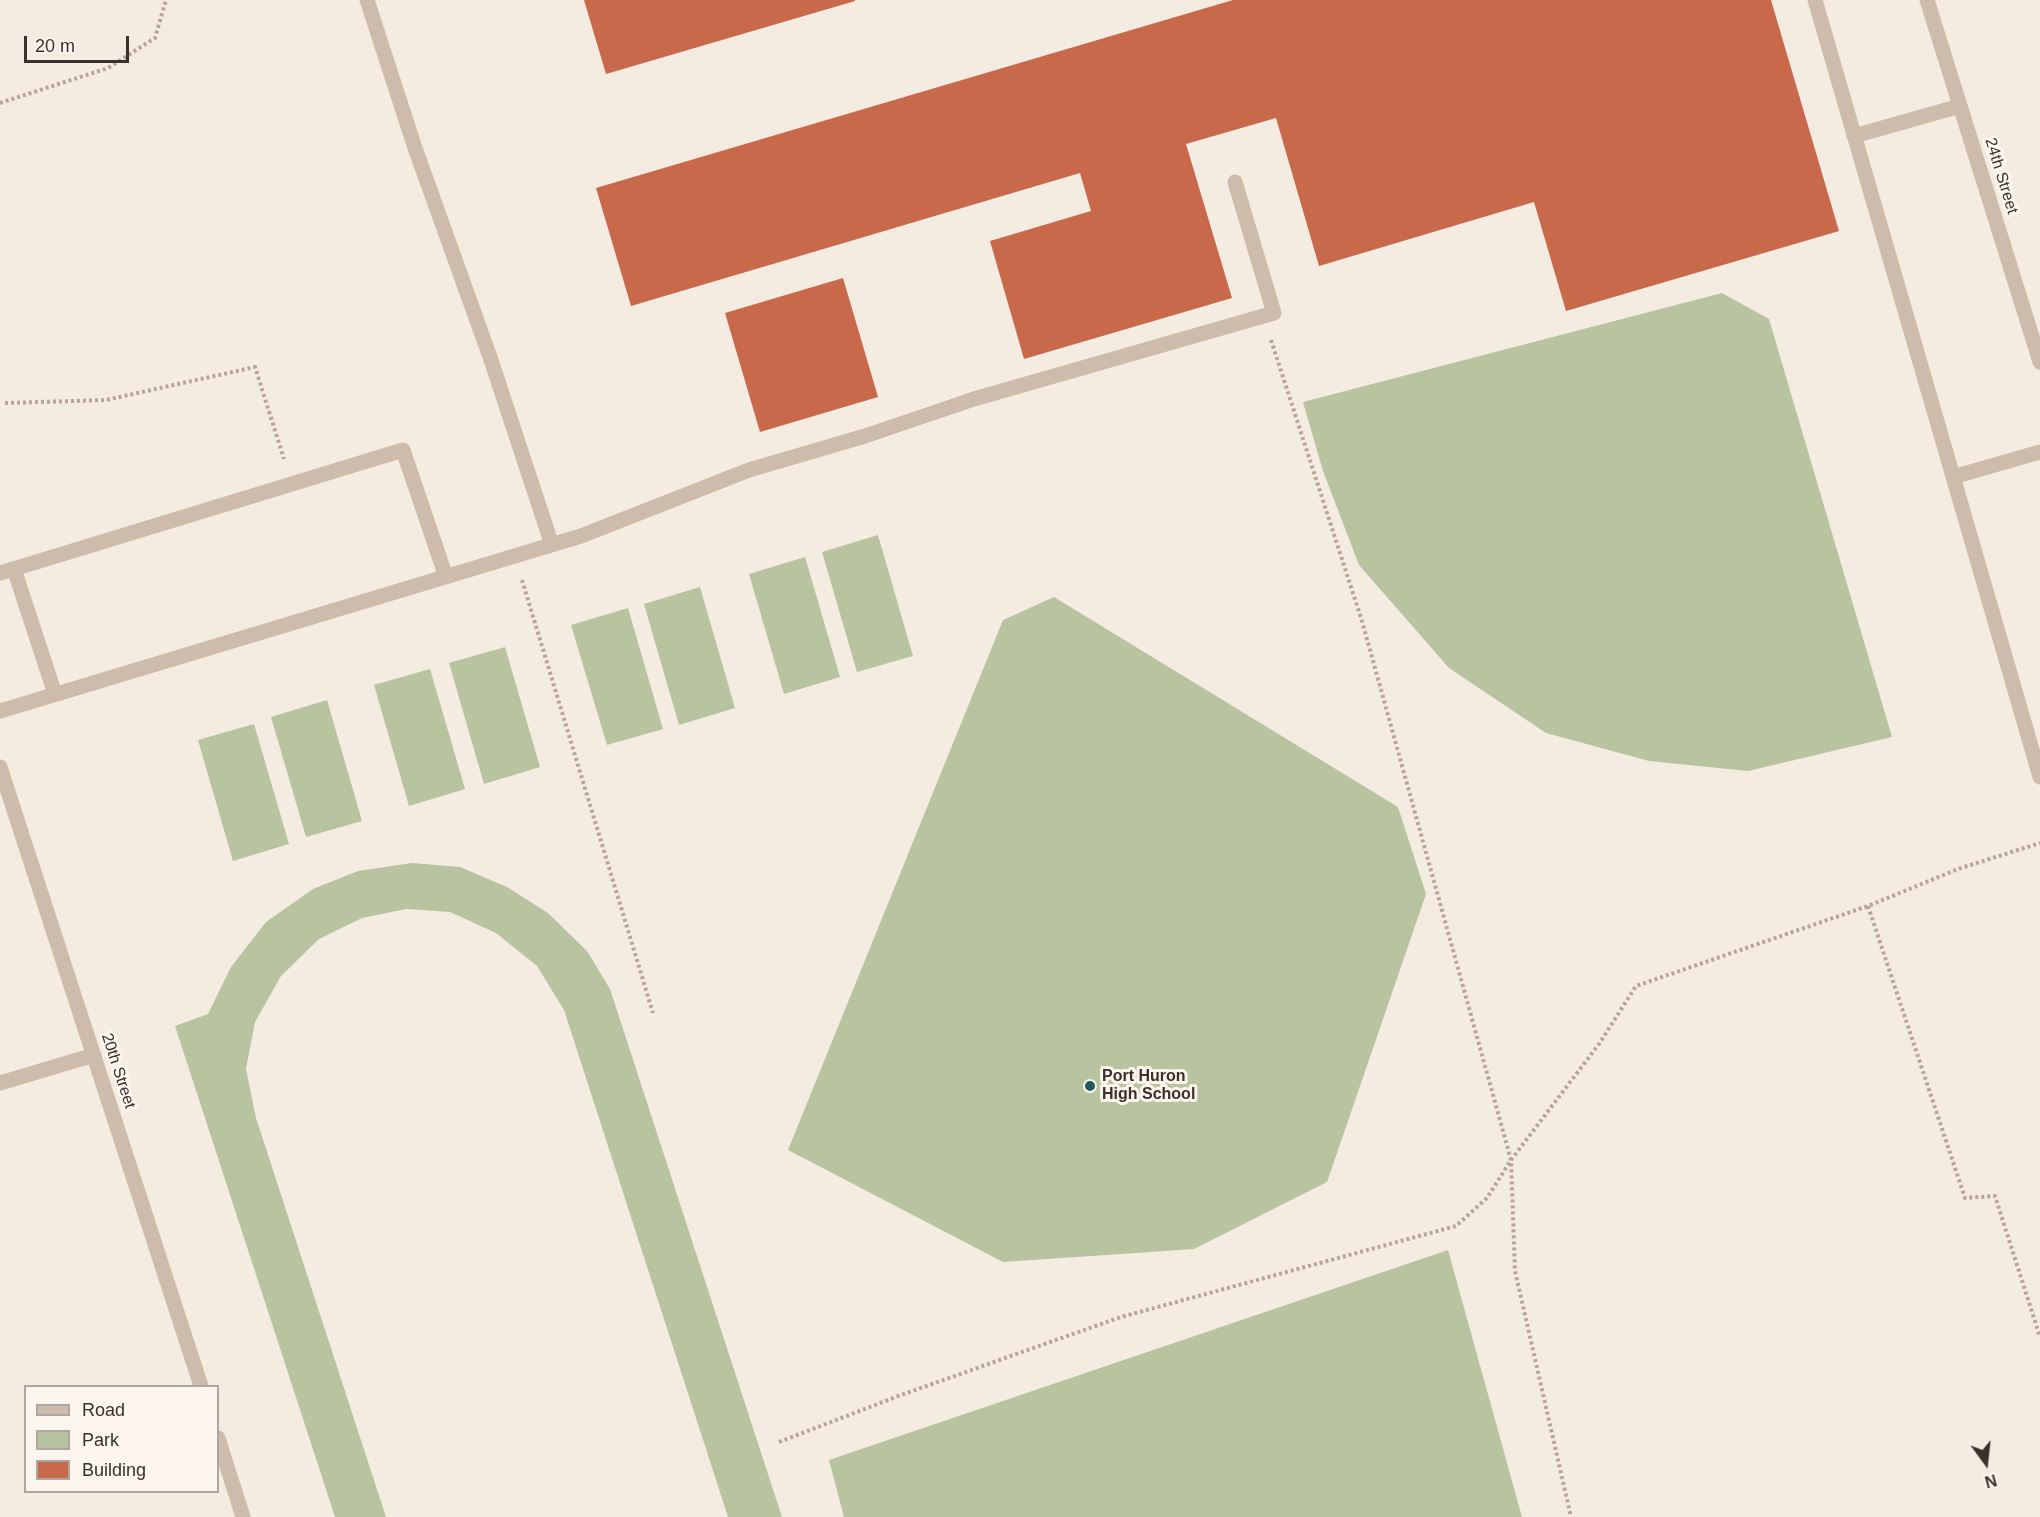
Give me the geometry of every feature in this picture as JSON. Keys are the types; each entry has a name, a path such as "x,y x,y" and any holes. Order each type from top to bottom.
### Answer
{"street":[{"path":"367,0 415,148 490,357 552,545"},
{"path":"1815,0 2040,777"},
{"name":"24th Street","path":"1927,0 2040,362"},
{"path":"1854,136 1960,106"},
{"path":"0,711 581,536 748,470 865,436 974,399 1275,313 1235,182"},
{"path":"55,694 7,571 403,450 446,577"},
{"path":"1953,477 2040,452"},
{"name":"20th Street","path":"0,767 201,1385"},
{"path":"0,1083 94,1055"},
{"path":"219,1441 243,1517"}],"path":[{"path":"0,103 108,68 155,38 166,0"},
{"path":"1264,316 1362,621 1511,1160 1515,1271 1571,1517"},
{"path":"5,403 106,400 255,367 291,484"},
{"path":"515,556 652,1013"},
{"path":"778,1442 912,1391 1121,1317 1456,1226 1487,1198 1511,1160 1599,1044 1636,986 1868,906 1958,869 2040,843"},
{"path":"1868,906 1965,1198 1995,1196 2040,1337"}],"green space":[{"path":"1722,293 1769,319 1892,737 1748,771 1649,761 1546,733 1449,668 1359,565 1323,471 1303,402"},
{"path":"878,535 913,656 857,672 822,552"},
{"path":"805,557 840,677 784,694 749,574"},
{"path":"700,587 735,708 679,725 644,604"},
{"path":"1054,597 1398,807 1426,894 1327,1182 1194,1249 1003,1262 788,1150 1003,620"},
{"path":"628,608 663,729 607,745 571,625"},
{"path":"505,647 540,767 484,784 449,663"},
{"path":"430,669 465,789 409,806 374,685"},
{"path":"327,700 362,821 306,837 271,717"},
{"path":"254,724 289,844 233,861 198,740"},
{"path":"412,863 460,867 507,887 548,913 587,951 610,989 782,1517 728,1517 564,1010 537,966 496,933 450,912 406,909 362,918 319,939 281,976 255,1022 246,1069 256,1118 386,1517 335,1517 175,1026 208,1014 231,967 266,922 313,889 358,871"},
{"path":"1448,1250 1522,1517 844,1517 829,1460"}],"building":[{"path":"584,0 855,0 855,1 606,74"},
{"path":"1233,0 1771,0 1839,231 1566,311 1534,202 1319,266 1276,118 1186,144 1232,298 1024,359 990,241 1091,211 1080,173 631,306 596,188"},
{"path":"843,278 878,397 760,432 725,313"}],"place":[{"name":"Port Huron High School","path":"1090,1086"}]}
